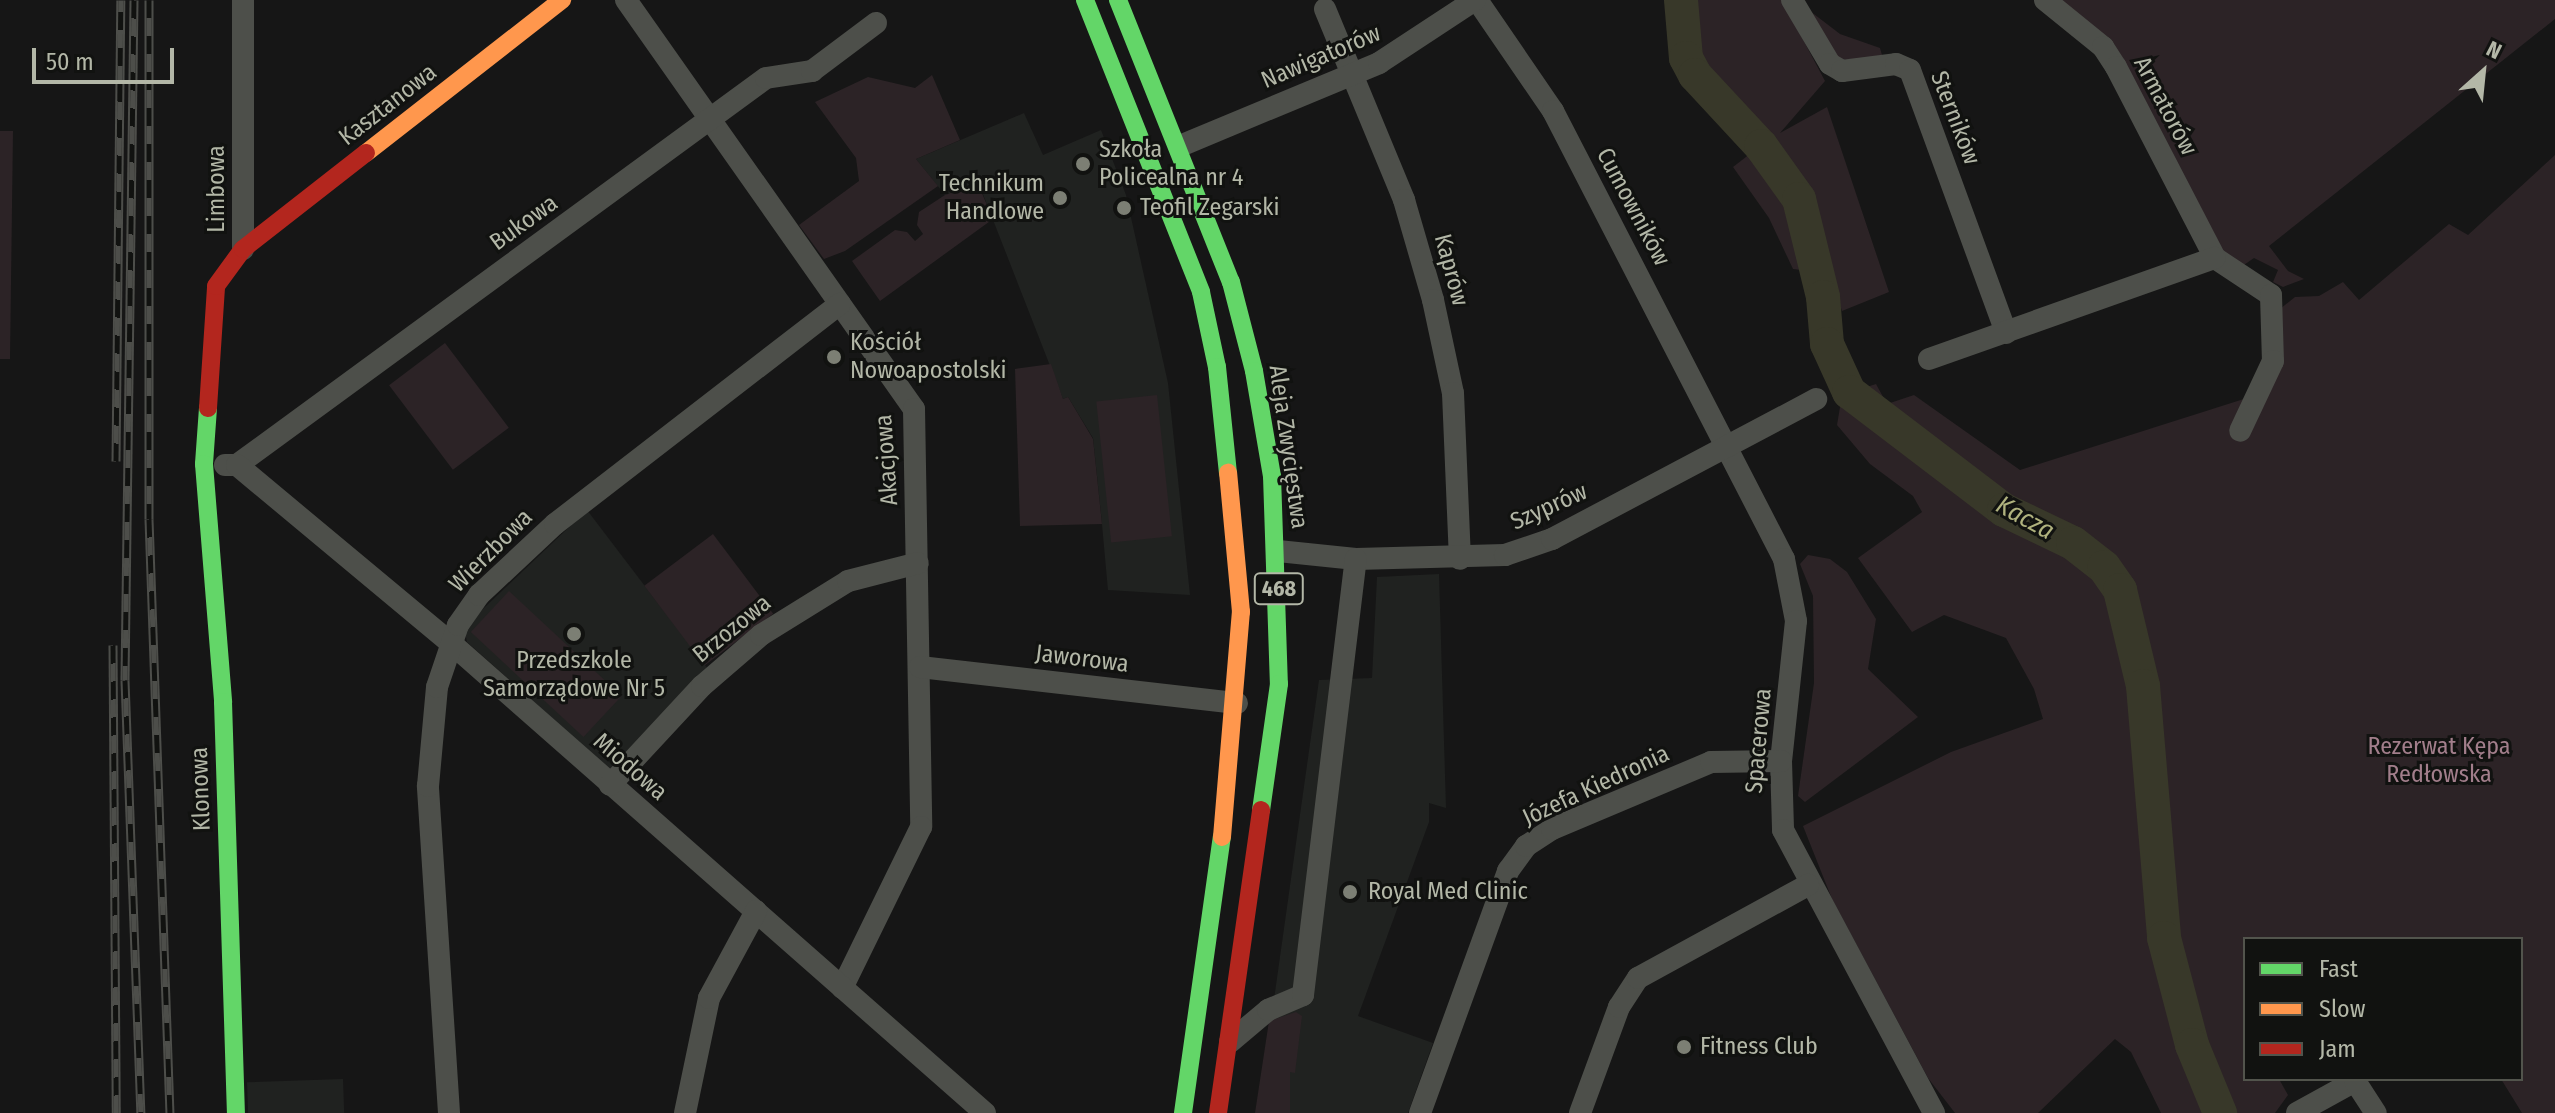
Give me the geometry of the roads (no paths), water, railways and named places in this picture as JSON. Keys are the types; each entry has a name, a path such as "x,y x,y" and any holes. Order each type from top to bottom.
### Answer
{"main road":[{"name":"Kasztanowa","path":"243,249 562,0"},
{"name":"468","path":"1085,0 1189,255 1211,330 1241,600 1237,703 1212,931 1183,1113"},
{"name":"Aleja Zwycięstwa","path":"1118,0 1223,257 1254,371 1272,476 1281,630 1273,750 1218,1113"},
{"name":"Limbowa","path":"204,464 216,286 243,249"},
{"name":"Klonowa","path":"204,464 223,702 236,1113"}],"street":[{"name":"Limbowa","path":"243,0 243,249"},
{"name":"Akacjowa","path":"626,0 914,409 921,827 842,988"},
{"name":"Nawigatorów","path":"1180,146 1403,50 1476,0"},
{"name":"Cumowników","path":"1476,0 1553,111 1729,447"},
{"name":"Sterników","path":"1792,0 1830,64 1842,71 1896,64 1910,70 2006,333"},
{"name":"Armatorów","path":"2045,0 2103,47 2215,258"},
{"name":"Kaprów","path":"1325,9 1404,200 1433,300 1453,393 1460,559"},
{"name":"Bukowa","path":"237,465 766,78 812,71 876,23"},
{"path":"1929,359 2215,258 2271,295 2273,361 2240,431"},
{"name":"Wierzbowa","path":"449,1113 428,786 437,687 466,610 521,554 840,304"},
{"name":"Szyprów","path":"1278,551 1356,559 1460,559 1505,555 1552,539 1816,399"},
{"name":"Spacerowa","path":"1729,447 1793,587 1795,630 1779,808 1783,830 1808,885 1934,1113"},
{"path":"204,464 237,465"},
{"name":"Miodowa","path":"237,465 452,644 985,1113"},
{"path":"1230,1042 1268,1010 1303,995 1356,559"},
{"name":"Brzozowa","path":"610,785 710,679 761,635 848,581 918,563"},
{"name":"Jaworowa","path":"920,667 1237,703"},
{"name":"Józefa Kiedronia","path":"1420,1113 1508,871 1526,846 1539,835 1711,762 1781,761"},
{"path":"1580,1113 1619,1007 1638,978 1808,885"},
{"path":"685,1113 709,998 756,911"},
{"path":"2297,1113 2355,1081 2376,1113"}],"waterway":[{"name":"Kacza","path":"1681,0 1686,58 1695,75 1761,146 1799,199 1823,297 1827,344 1849,392 2004,510 2073,543 2104,567 2120,590 2143,686 2164,938 2192,1045 2220,1113"}],"railway":[{"path":"116,461 121,0"},
{"path":"134,0 125,680 141,1113"},
{"path":"149,0 149,519 170,1113"},
{"path":"113,645 116,1113"}],"place":[{"name":"Szkoła Policealna nr 4","path":"1083,164"},
{"name":"Technikum Handlowe","path":"1060,198"},
{"name":"Teofil Zegarski","path":"1124,208"},
{"name":"Kościół Nowoapostolski","path":"834,357"},
{"name":"Przedszkole Samorządowe Nr 5","path":"574,634"},
{"name":"Royal Med Clinic","path":"1350,892"},
{"name":"Fitness Club","path":"1684,1047"}],"park label":[{"name":"Rezerwat Kępa Redłowska","path":"2439,761"}]}
